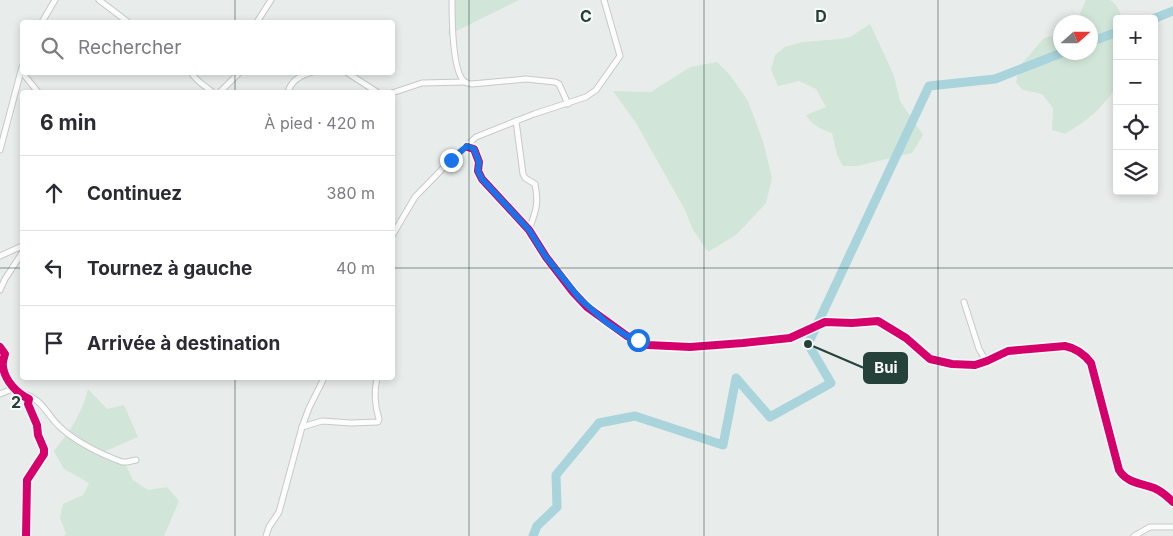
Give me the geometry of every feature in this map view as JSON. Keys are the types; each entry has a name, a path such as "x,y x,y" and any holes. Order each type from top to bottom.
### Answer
{"street":[{"path":"43,20 55,0"},
{"path":"99,0 125,20"},
{"path":"258,20 272,0"},
{"path":"452,0 454,49 458,71 465,82"},
{"path":"395,231 415,198 476,137 534,114 568,104 594,92 620,56 604,0"},
{"path":"0,150 20,75"},
{"path":"25,75 36,90"},
{"path":"193,75 199,83 210,90"},
{"path":"224,90 237,75"},
{"path":"289,90 296,80 303,75"},
{"path":"351,75 374,90"},
{"path":"395,92 422,83 465,82 472,84 526,79 559,84 568,104"},
{"path":"516,121 523,174 525,178 534,184 537,197 529,230"},
{"path":"467,146 474,149 479,162 478,171 482,179 529,230 546,257 573,292 587,307 627,336 648,345 690,346 790,338 825,322 852,323 873,320 878,321 906,338 930,359 952,364 975,365 1008,352 1065,346 1086,357 1091,363 1118,470 1127,480 1155,488 1173,502"},
{"path":"0,256 20,247"},
{"path":"0,290 20,256"},
{"path":"964,302 979,349 986,362"},
{"path":"0,347 4,354 2,369 14,388 21,395 29,399 28,404 44,449 44,454 27,480 26,536"},
{"path":"266,536 266,532 279,512 302,427 323,380"},
{"path":"302,427 322,421 378,422 380,419 376,410 376,380"},
{"path":"0,394 14,388"},
{"path":"21,395 28,395 43,406 61,429 94,450 122,462 136,460"},
{"path":"1134,536 1150,527 1173,527"}],"green space":[{"path":"453,0 519,0 448,35"},
{"path":"1086,0 1110,0 1116,5 1121,15 1113,15 1113,91 1094,113 1065,134 1052,130 1053,108 1042,94 1023,90 1016,83 1019,67 1044,38 1053,36 1053,60 1098,60 1098,15 1079,15"},
{"path":"870,24 894,76 900,101 923,135 912,153 857,166 843,166 837,155 832,133 818,127 806,115 826,107 816,89 799,81 778,86 771,70 775,55 785,47 802,42 850,37"},
{"path":"717,62 730,75 748,101 763,141 772,178 766,203 736,235 708,252 693,230 685,210 636,123 613,91 651,92 690,67"},
{"path":"88,389 107,409 124,405 138,437 99,454 126,465 133,480 148,490 167,487 179,501 164,536 64,536 66,534 60,518 63,504 83,495 89,483 64,469 54,451 75,422"}],"waterway":[{"path":"1158,17 1173,11"},
{"path":"1098,39 1113,33"},
{"path":"533,536 537,526 557,507 556,475 599,423 635,416 723,445 736,378 770,417 831,383 808,344 929,86 995,79 1053,56"}],"cycle path":[{"path":"467,147 474,149 479,162 478,171 482,179 529,230 546,257 573,292 587,307 627,336 648,345 690,347 790,338 825,322 852,323 878,321 906,338 930,359 952,364 975,365 1008,351 1065,346 1073,348 1091,363 1119,470 1126,478 1157,489 1173,502"},
{"path":"0,347 5,354 3,365 6,377 16,390 29,399 28,404 44,449 44,454 27,480 26,536"}],"place":[{"name":"Bui","path":"808,344"}],"route":[{"path":"451,160 467,146 474,149 479,162 478,171 482,179 529,230 546,257 573,292 587,307 606,322 627,336 638,340"}]}
